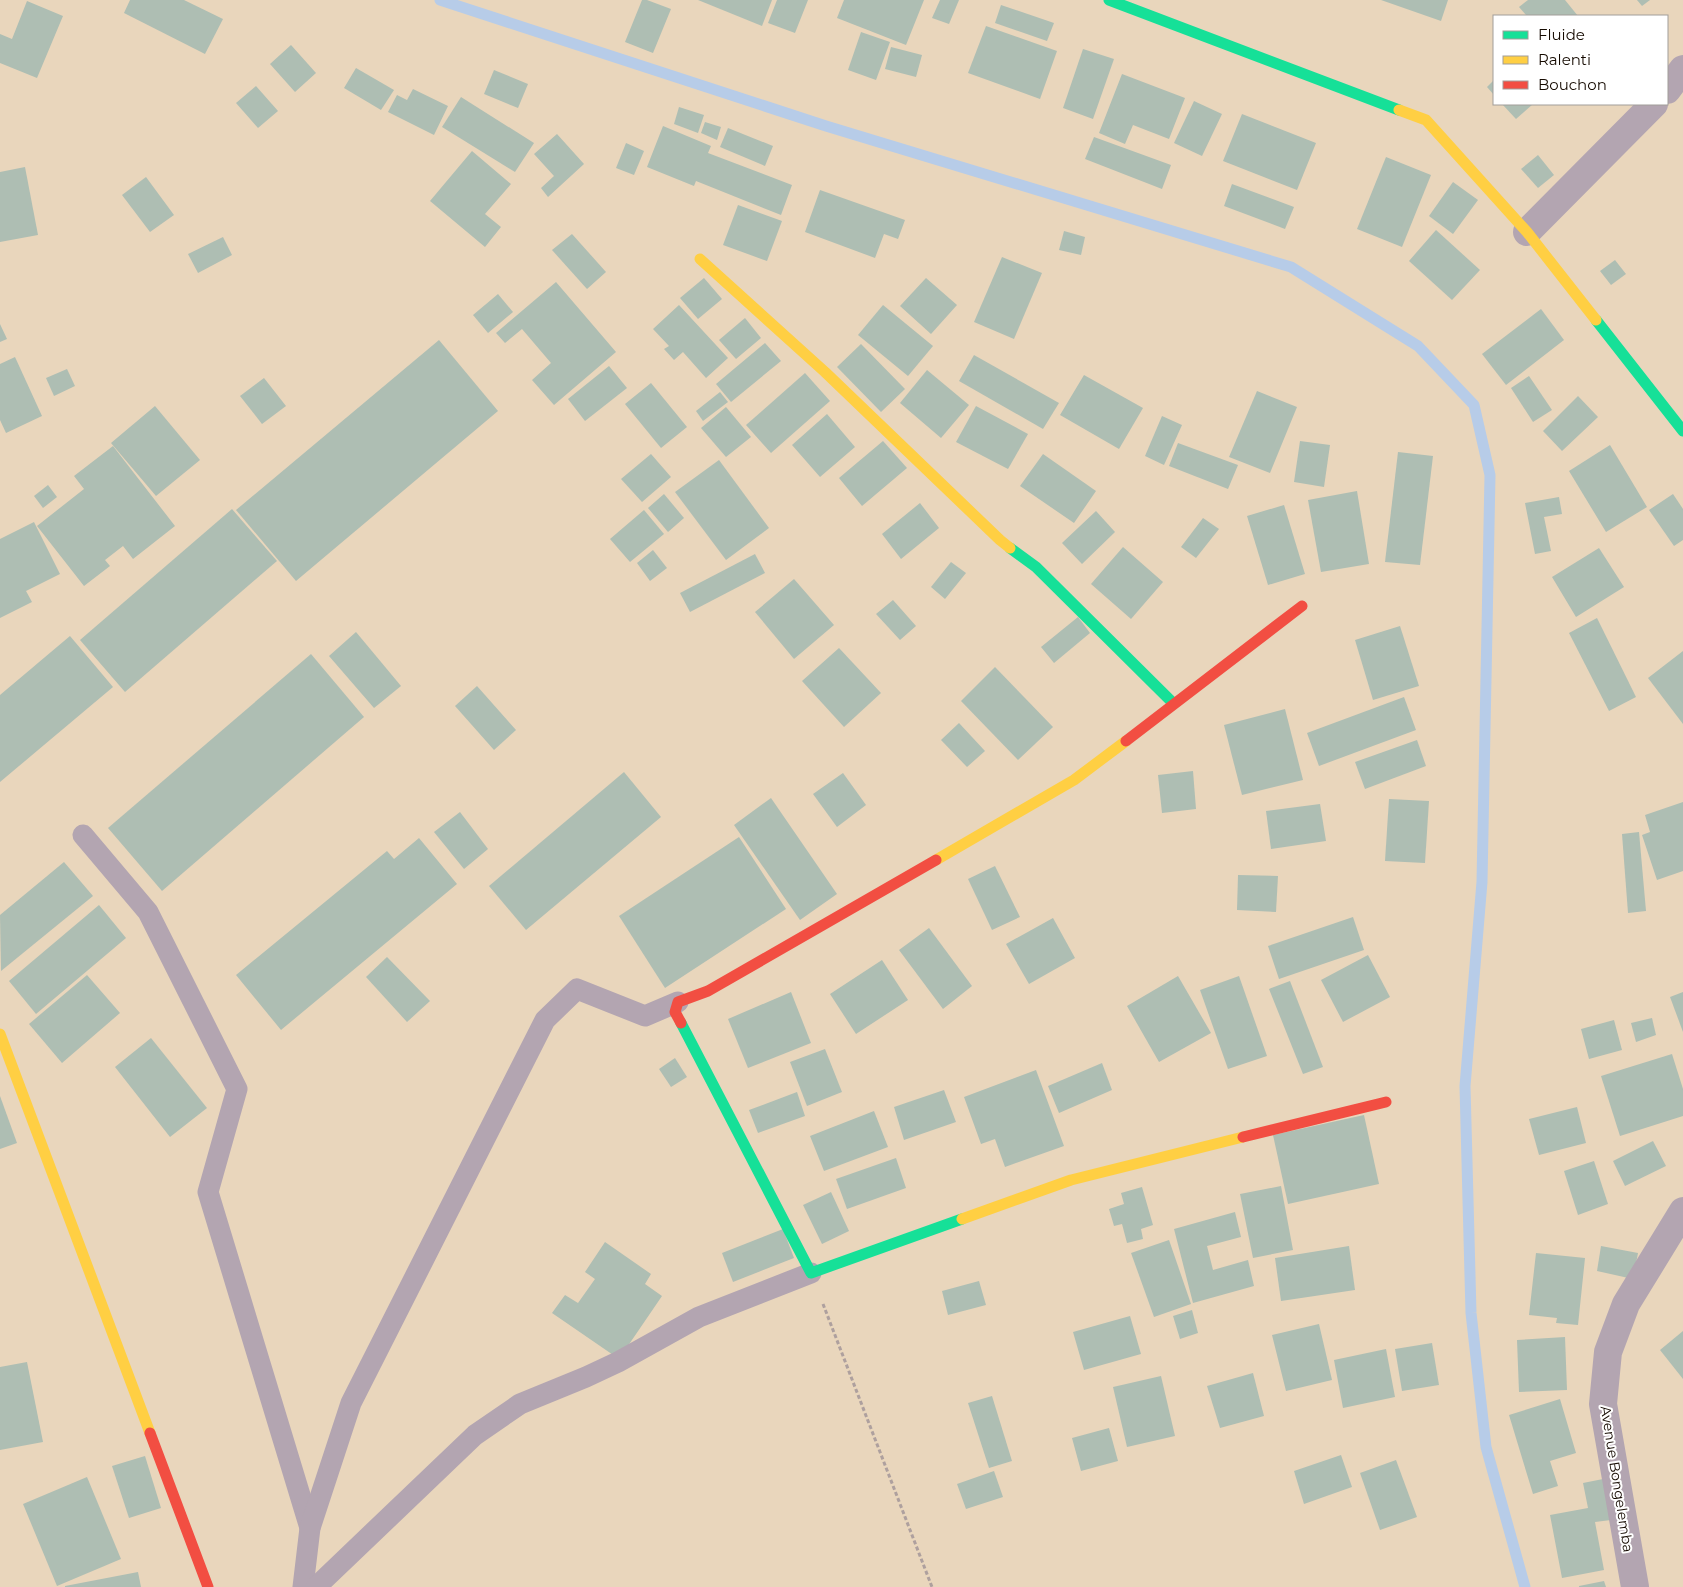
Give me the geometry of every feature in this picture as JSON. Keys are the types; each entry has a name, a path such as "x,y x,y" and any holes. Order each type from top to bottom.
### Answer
{"street":[{"path":"1110,0 1426,120 1528,232 1683,431"},
{"path":"1668,89 1683,69"},
{"path":"1528,232 1653,105"},
{"path":"700,259 825,372 1000,540 1036,567 1173,703"},
{"path":"1302,606 1074,780 708,991 678,1002 675,1012 811,1273 1071,1180 1386,1102"},
{"path":"0,1034 208,1587"},
{"name":"Avenue Bongelemba","path":"1635,1587 1603,1404 1608,1352 1626,1304 1683,1211"}],"lane":[{"path":"83,835 148,912 236,1089 208,1192 310,1528"},
{"path":"303,1587 310,1528 350,1402 545,1020 577,989 645,1016 678,1002"},
{"path":"316,1587 475,1435 520,1404 618,1362 699,1317 811,1273"}],"path":[{"path":"811,1273 932,1587"}],"building":[{"path":"130,0 184,0 223,19 205,54 124,13"},
{"path":"642,0 671,9 653,53 625,42"},
{"path":"698,0 772,0 762,26"},
{"path":"777,0 808,0 795,33 768,23"},
{"path":"844,0 924,0 906,45 837,18"},
{"path":"940,0 959,0 949,24 932,18"},
{"path":"1381,0 1448,0 1441,21"},
{"path":"1528,0 1565,0 1577,15 1526,15 1519,7"},
{"path":"1637,0 1650,0 1642,6"},
{"path":"27,1 63,16 37,78 0,63 0,34 12,39"},
{"path":"1001,5 1054,23 1047,41 995,23"},
{"path":"986,26 1057,51 1040,99 968,73"},
{"path":"861,32 890,42 876,80 848,70"},
{"path":"291,45 316,73 295,92 270,64"},
{"path":"891,47 922,55 916,77 885,69"},
{"path":"1083,49 1114,59 1093,119 1063,108"},
{"path":"356,68 394,90 381,110 344,88"},
{"path":"494,70 528,84 518,108 484,94"},
{"path":"1122,74 1185,98 1169,139 1133,125 1125,144 1099,133"},
{"path":"1493,81 1493,94 1487,87"},
{"path":"256,86 278,111 258,128 236,103"},
{"path":"413,89 448,106 434,135 388,112 397,95 407,100"},
{"path":"461,97 534,143 515,172 442,127"},
{"path":"1194,101 1222,114 1202,156 1174,143"},
{"path":"1503,105 1532,105 1516,119"},
{"path":"679,107 704,115 698,133 674,124"},
{"path":"1242,114 1316,143 1297,190 1223,161"},
{"path":"705,122 721,127 717,140 701,133"},
{"path":"663,126 711,146 708,153 792,185 781,215 696,181 694,186 647,167"},
{"path":"728,128 773,146 765,166 720,147"},
{"path":"557,134 584,164 548,197 541,188 554,176 534,154"},
{"path":"1094,137 1171,165 1162,189 1085,159"},
{"path":"626,143 644,151 634,175 616,168"},
{"path":"472,151 511,184 485,214 501,227 485,247 430,201"},
{"path":"1538,155 1554,175 1538,188 1521,169"},
{"path":"1386,157 1431,175 1402,247 1357,229"},
{"path":"25,167 38,235 0,242 0,172"},
{"path":"146,177 174,215 150,232 122,195"},
{"path":"1453,182 1478,200 1453,234 1429,216"},
{"path":"1232,184 1294,207 1285,229 1224,206"},
{"path":"820,190 905,220 898,239 884,234 875,258 805,232"},
{"path":"738,205 782,221 767,261 723,245"},
{"path":"1436,230 1480,270 1452,300 1409,261"},
{"path":"1064,231 1085,237 1081,255 1059,250"},
{"path":"572,234 606,272 587,289 552,250"},
{"path":"223,237 232,255 198,273 188,254"},
{"path":"1002,257 1042,273 1014,339 974,322"},
{"path":"1615,260 1626,274 1611,285 1600,271"},
{"path":"704,278 722,299 698,319 680,298"},
{"path":"926,278 957,305 931,334 900,306"},
{"path":"556,282 616,352 554,405 532,380 551,363 522,329 505,343 496,333"},
{"path":"498,294 513,312 488,333 473,315"},
{"path":"679,305 728,358 706,378 683,352 674,360 664,349 669,346 653,329"},
{"path":"883,305 933,346 908,376 858,335"},
{"path":"1541,309 1564,340 1506,385 1482,354"},
{"path":"745,318 761,338 736,359 719,340"},
{"path":"0,324 7,339 0,342"},
{"path":"439,340 498,411 296,581 236,510"},
{"path":"765,343 781,361 731,402 716,384"},
{"path":"861,344 905,389 881,412 837,367"},
{"path":"974,355 1059,403 1043,429 959,381"},
{"path":"15,357 42,416 6,433 0,420 0,364"},
{"path":"609,366 627,388 585,421 568,399"},
{"path":"67,369 75,386 54,396 46,378"},
{"path":"927,370 969,405 941,438 900,403"},
{"path":"805,373 830,401 771,453 746,425"},
{"path":"1084,375 1143,408 1119,449 1060,415"},
{"path":"1529,376 1552,410 1533,422 1511,388"},
{"path":"264,378 286,406 262,424 240,396"},
{"path":"651,383 687,427 661,448 625,404"},
{"path":"1257,391 1297,407 1270,473 1229,457"},
{"path":"720,392 728,402 703,421 696,411"},
{"path":"1578,396 1598,417 1562,451 1543,431"},
{"path":"155,406 200,460 156,496 111,443"},
{"path":"976,406 1028,434 1008,469 956,442"},
{"path":"726,407 751,437 726,457 701,428"},
{"path":"827,414 855,447 820,477 792,445"},
{"path":"1162,416 1182,425 1164,465 1145,456"},
{"path":"883,441 907,468 862,506 839,478"},
{"path":"1300,441 1330,445 1324,487 1294,482"},
{"path":"1178,443 1238,465 1228,489 1169,466"},
{"path":"1610,445 1647,507 1606,532 1569,471"},
{"path":"113,446 175,526 133,559 123,546 105,560 110,566 84,586 37,526 84,489 74,476"},
{"path":"1398,452 1433,456 1420,565 1385,562"},
{"path":"651,454 671,477 642,502 621,479"},
{"path":"1043,454 1096,491 1074,523 1020,486"},
{"path":"719,460 769,528 726,560 675,492"},
{"path":"48,485 57,497 43,508 34,496"},
{"path":"1357,491 1369,564 1321,572 1308,500"},
{"path":"664,494 684,518 668,532 648,508"},
{"path":"1673,494 1683,509 1683,540 1674,546 1649,510"},
{"path":"1559,497 1562,514 1544,517 1551,551 1535,554 1525,503"},
{"path":"920,503 939,528 901,559 882,534"},
{"path":"1284,505 1305,574 1268,585 1247,516"},
{"path":"232,509 277,561 125,692 80,640"},
{"path":"644,510 664,534 630,562 610,539"},
{"path":"1096,511 1115,532 1082,564 1062,543"},
{"path":"1203,518 1219,529 1196,558 1181,547"},
{"path":"34,522 60,574 26,591 32,602 0,618 0,539"},
{"path":"1123,547 1163,582 1131,619 1091,584"},
{"path":"1599,548 1624,587 1576,617 1552,577"},
{"path":"653,550 667,568 650,581 637,563"},
{"path":"755,554 765,573 690,612 680,593"},
{"path":"951,562 966,573 945,599 931,587"},
{"path":"794,579 834,625 794,659 755,612"},
{"path":"893,600 916,626 900,640 876,614"},
{"path":"1078,617 1090,633 1054,663 1041,647"},
{"path":"1597,618 1636,697 1609,711 1569,633"},
{"path":"1400,626 1419,686 1373,700 1355,640"},
{"path":"356,632 401,686 374,708 329,656"},
{"path":"70,636 113,687 0,782 0,695"},
{"path":"839,648 881,693 844,727 802,681"},
{"path":"1683,651 1683,724 1648,678"},
{"path":"311,654 364,717 162,891 108,828"},
{"path":"995,667 1053,727 1018,760 961,701"},
{"path":"477,686 516,730 494,750 455,706"},
{"path":"1404,697 1416,730 1319,766 1307,733"},
{"path":"1285,709 1303,780 1242,795 1224,725"},
{"path":"959,723 985,751 967,767 941,740"},
{"path":"1417,740 1426,766 1365,789 1355,762"},
{"path":"1193,771 1196,809 1162,813 1158,775"},
{"path":"624,772 661,817 526,930 489,886"},
{"path":"843,773 866,805 837,827 813,794"},
{"path":"771,798 837,894 800,920 734,825"},
{"path":"1389,799 1429,801 1425,863 1385,861"},
{"path":"1683,802 1683,871 1657,880 1642,835 1650,832 1645,815"},
{"path":"1320,804 1326,841 1271,849 1266,811"},
{"path":"460,812 488,849 464,869 434,832"},
{"path":"1639,832 1646,911 1628,913 1622,834"},
{"path":"739,837 786,909 665,988 619,916"},
{"path":"419,838 457,884 281,1030 236,975 387,851 394,859"},
{"path":"64,862 93,896 1,971 0,915"},
{"path":"995,866 1020,917 992,930 968,879"},
{"path":"1238,875 1278,876 1276,912 1237,910"},
{"path":"99,905 126,938 36,1014 9,981"},
{"path":"1353,917 1364,950 1279,979 1268,946"},
{"path":"1053,918 1075,958 1029,984 1006,944"},
{"path":"929,928 972,986 943,1009 899,950"},
{"path":"1368,955 1390,997 1343,1022 1321,980"},
{"path":"387,957 430,1001 407,1022 366,977"},
{"path":"882,960 908,1000 856,1034 830,994"},
{"path":"87,975 120,1013 62,1063 29,1024"},
{"path":"1178,976 1211,1033 1159,1062 1127,1006"},
{"path":"1239,976 1267,1056 1228,1069 1200,990"},
{"path":"1290,981 1323,1067 1303,1074 1269,989"},
{"path":"791,992 811,1043 748,1068 728,1019"},
{"path":"1683,992 1683,1032 1670,997"},
{"path":"1652,1018 1656,1035 1636,1042 1631,1023"},
{"path":"1614,1020 1622,1050 1589,1059 1581,1029"},
{"path":"151,1038 207,1108 170,1137 115,1067"},
{"path":"825,1049 842,1092 807,1106 790,1062"},
{"path":"1672,1054 1683,1089 1683,1116 1620,1136 1601,1076"},
{"path":"675,1058 687,1077 671,1087 659,1069"},
{"path":"1102,1063 1112,1090 1059,1113 1048,1086"},
{"path":"1036,1070 1064,1146 1005,1167 995,1139 981,1144 964,1097"},
{"path":"944,1090 956,1122 904,1140 894,1107"},
{"path":"797,1092 805,1116 758,1133 749,1110"},
{"path":"0,1096 17,1143 0,1149"},
{"path":"1577,1107 1586,1143 1539,1155 1529,1119"},
{"path":"874,1111 888,1147 824,1171 810,1136"},
{"path":"1364,1115 1379,1184 1288,1204 1273,1135"},
{"path":"1653,1141 1666,1166 1625,1186 1613,1161"},
{"path":"896,1158 906,1188 847,1209 836,1179"},
{"path":"1594,1161 1608,1204 1578,1215 1564,1171"},
{"path":"1281,1186 1293,1250 1253,1258 1240,1194"},
{"path":"1142,1187 1153,1225 1141,1229 1143,1239 1127,1243 1122,1224 1114,1226 1109,1209 1124,1204 1121,1193"},
{"path":"831,1192 849,1231 822,1244 803,1205"},
{"path":"1235,1212 1241,1237 1207,1246 1213,1270 1248,1260 1254,1286 1193,1303 1174,1229"},
{"path":"783,1229 794,1258 733,1282 722,1253"},
{"path":"1169,1240 1191,1304 1154,1317 1131,1253"},
{"path":"605,1242 651,1274 645,1284 662,1296 619,1359 552,1313 565,1295 578,1303 595,1279 585,1272"},
{"path":"1349,1246 1355,1290 1281,1301 1275,1258"},
{"path":"1601,1246 1638,1253 1633,1279 1597,1271"},
{"path":"1536,1253 1585,1258 1578,1325 1556,1323 1557,1318 1529,1315"},
{"path":"979,1281 986,1305 948,1315 942,1291"},
{"path":"1192,1310 1198,1333 1180,1339 1173,1316"},
{"path":"1130,1316 1141,1354 1084,1370 1073,1332"},
{"path":"1319,1324 1332,1380 1286,1391 1272,1335"},
{"path":"1683,1331 1683,1379 1660,1350"},
{"path":"1565,1337 1567,1390 1519,1392 1517,1340"},
{"path":"1432,1343 1439,1385 1402,1391 1395,1349"},
{"path":"1386,1349 1395,1397 1343,1408 1334,1360"},
{"path":"27,1362 43,1442 0,1450 0,1367"},
{"path":"1253,1373 1264,1416 1220,1428 1207,1386"},
{"path":"1161,1376 1175,1436 1127,1447 1113,1387"},
{"path":"992,1396 1012,1461 989,1468 968,1403"},
{"path":"1560,1399 1576,1453 1550,1461 1558,1486 1533,1494 1509,1415"},
{"path":"1109,1428 1118,1461 1081,1471 1072,1438"},
{"path":"1341,1455 1352,1487 1304,1504 1294,1471"},
{"path":"145,1456 161,1508 129,1518 112,1466"},
{"path":"1396,1460 1417,1517 1380,1530 1360,1473"},
{"path":"994,1471 1003,1497 966,1509 957,1484"},
{"path":"87,1477 121,1559 57,1586 23,1504"},
{"path":"1603,1479 1611,1520 1595,1522 1604,1570 1562,1578 1550,1515 1588,1508 1583,1483"},
{"path":"138,1572 141,1587 65,1587 65,1586"},
{"path":"1604,1581 1606,1587 1579,1587 1579,1586"}],"waterway":[{"path":"440,0 826,126 1291,267 1418,346 1474,405 1490,475 1482,882 1465,1086 1471,1313 1486,1447 1525,1587"}],"traffic: fast":[{"path":"1109,0 1399,110"},
{"path":"1596,320 1683,431"},
{"path":"1010,548 1036,567 1173,703"},
{"path":"681,1023 811,1273 962,1219"}],"traffic: slow":[{"path":"1399,110 1426,120 1527,232 1596,320"},
{"path":"700,259 825,372 1010,548"},
{"path":"936,860 1074,780 1126,741"},
{"path":"0,1034 150,1433"},
{"path":"962,1219 1071,1180 1243,1137"}],"traffic: jam":[{"path":"1126,741 1302,606"},
{"path":"681,1023 675,1012 678,1002 708,991 936,860"},
{"path":"1243,1137 1386,1102"},
{"path":"150,1433 208,1587"}]}
